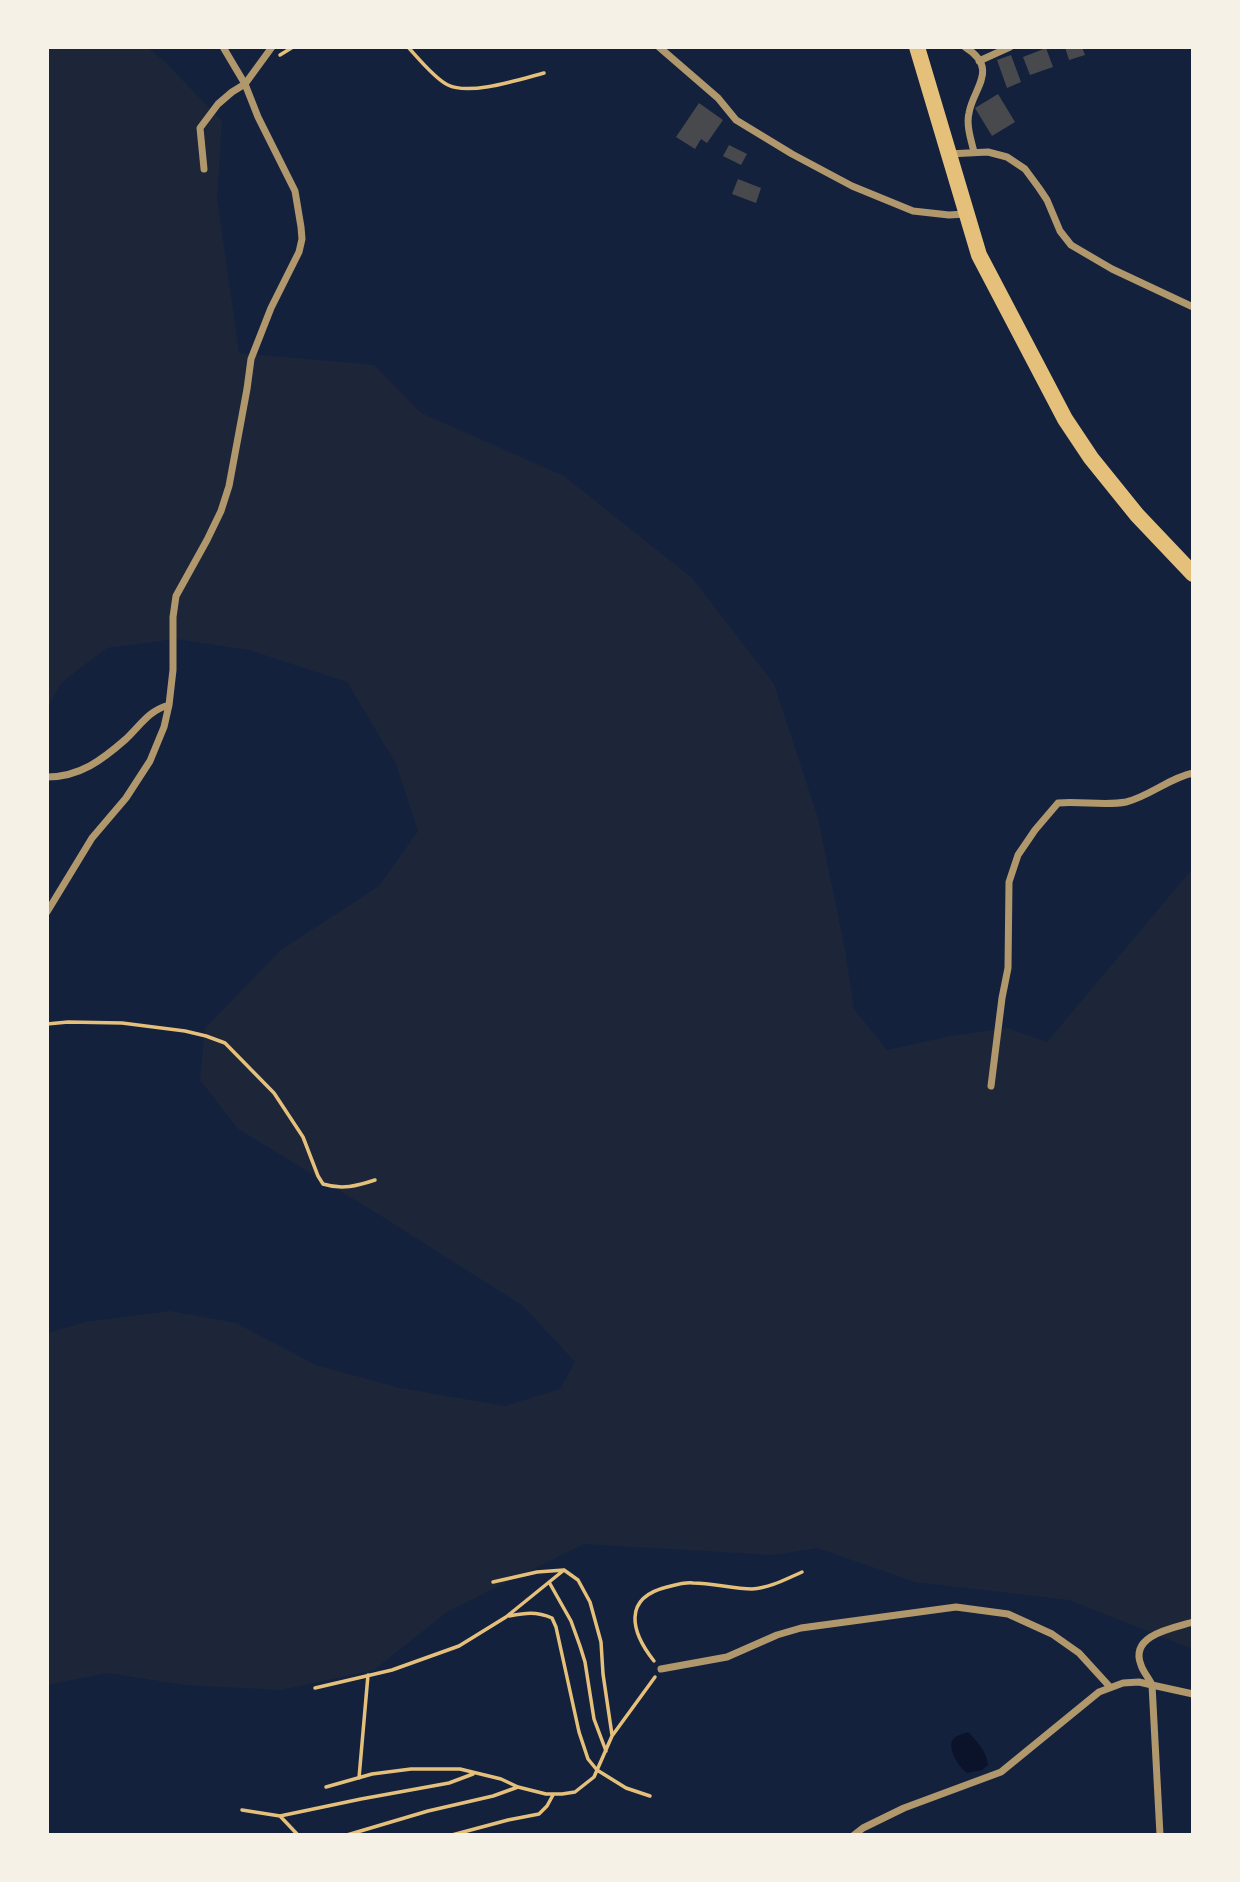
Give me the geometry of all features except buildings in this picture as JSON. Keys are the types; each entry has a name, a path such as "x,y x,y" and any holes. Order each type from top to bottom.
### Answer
{"main road":[{"path":"916,47 979,255 1065,419 1091,458 1129,505 1193,574"}],"street":[{"path":"47,912 92,838 127,798 150,761 164,727 173,670 173,617 176,596 207,540 225,498 251,359 302,239 295,191 258,117 245,84 223,47"},
{"path":"204,169 200,128 218,104 245,84 272,47"},
{"path":"659,47 718,98 736,120 803,160 852,186 914,211 965,214"},
{"path":"965,47 974,52 982,66 982,82 969,112 969,129 974,152"},
{"path":"979,61 1010,47"},
{"path":"947,154 988,152 1007,157 1025,169 1048,200 1059,231 1071,245 1112,270 1193,307"},
{"path":"47,777 80,772 94,764 126,739 158,708 169,705"},
{"path":"991,1086 1008,968 1009,882 1018,855 1058,803 1122,803 1144,797 1183,775 1193,773"},
{"path":"661,1669 727,1657 777,1635 801,1628 956,1607 1008,1614 1052,1634 1079,1653 1110,1687"},
{"path":"1160,1835 1152,1685 1140,1663 1143,1643 1150,1636 1193,1622"},
{"path":"854,1835 904,1808 1001,1772 1099,1692 1110,1687 1139,1682 1193,1694"}],"path":[{"path":"408,47 448,86 470,89 499,85 544,73"},
{"path":"47,1024 122,1023 185,1031 225,1044 274,1093 303,1137 323,1184 345,1187 375,1180"},
{"path":"315,1688 391,1670 459,1646 506,1617 564,1570"},
{"path":"493,1582 537,1572 564,1570 578,1580 595,1614 612,1736"},
{"path":"326,1787 411,1769 460,1769 501,1779 518,1787 553,1794 575,1792 594,1777 612,1736 661,1669 639,1637 634,1622 641,1600 653,1591 690,1582 750,1589 768,1587 803,1572"},
{"path":"549,1582 571,1621 580,1646 594,1719 606,1751"},
{"path":"506,1617 527,1612 552,1618 579,1732 589,1759 597,1770 626,1788 650,1796"},
{"path":"359,1778 368,1675"},
{"path":"242,1810 280,1816 449,1783 474,1773"},
{"path":"347,1835 428,1811 494,1797 518,1787"},
{"path":"452,1835 539,1814 553,1794"},
{"path":"280,1816 298,1835"}],"shaded area":[{"path":"47,47 147,47 222,121 217,198 239,353 374,365 421,413 564,476 692,578 774,684 818,818 854,1009 887,1050 951,1036 1007,1028 1047,1042 1193,868 1193,1649 1069,1600 915,1582 817,1548 774,1555 584,1544 447,1612 374,1670 281,1690 185,1685 107,1673 47,1685 47,1333 85,1322 170,1311 236,1323 316,1365 400,1388 505,1406 560,1389 575,1362 523,1306 238,1129 200,1080 205,1028 281,950 379,886 418,831 396,764 347,682 249,650 175,639 107,648 62,682 47,708"},
{"path":"968,1732 984,1751 988,1765 982,1770 967,1773 955,1759 951,1745 955,1737"}]}
